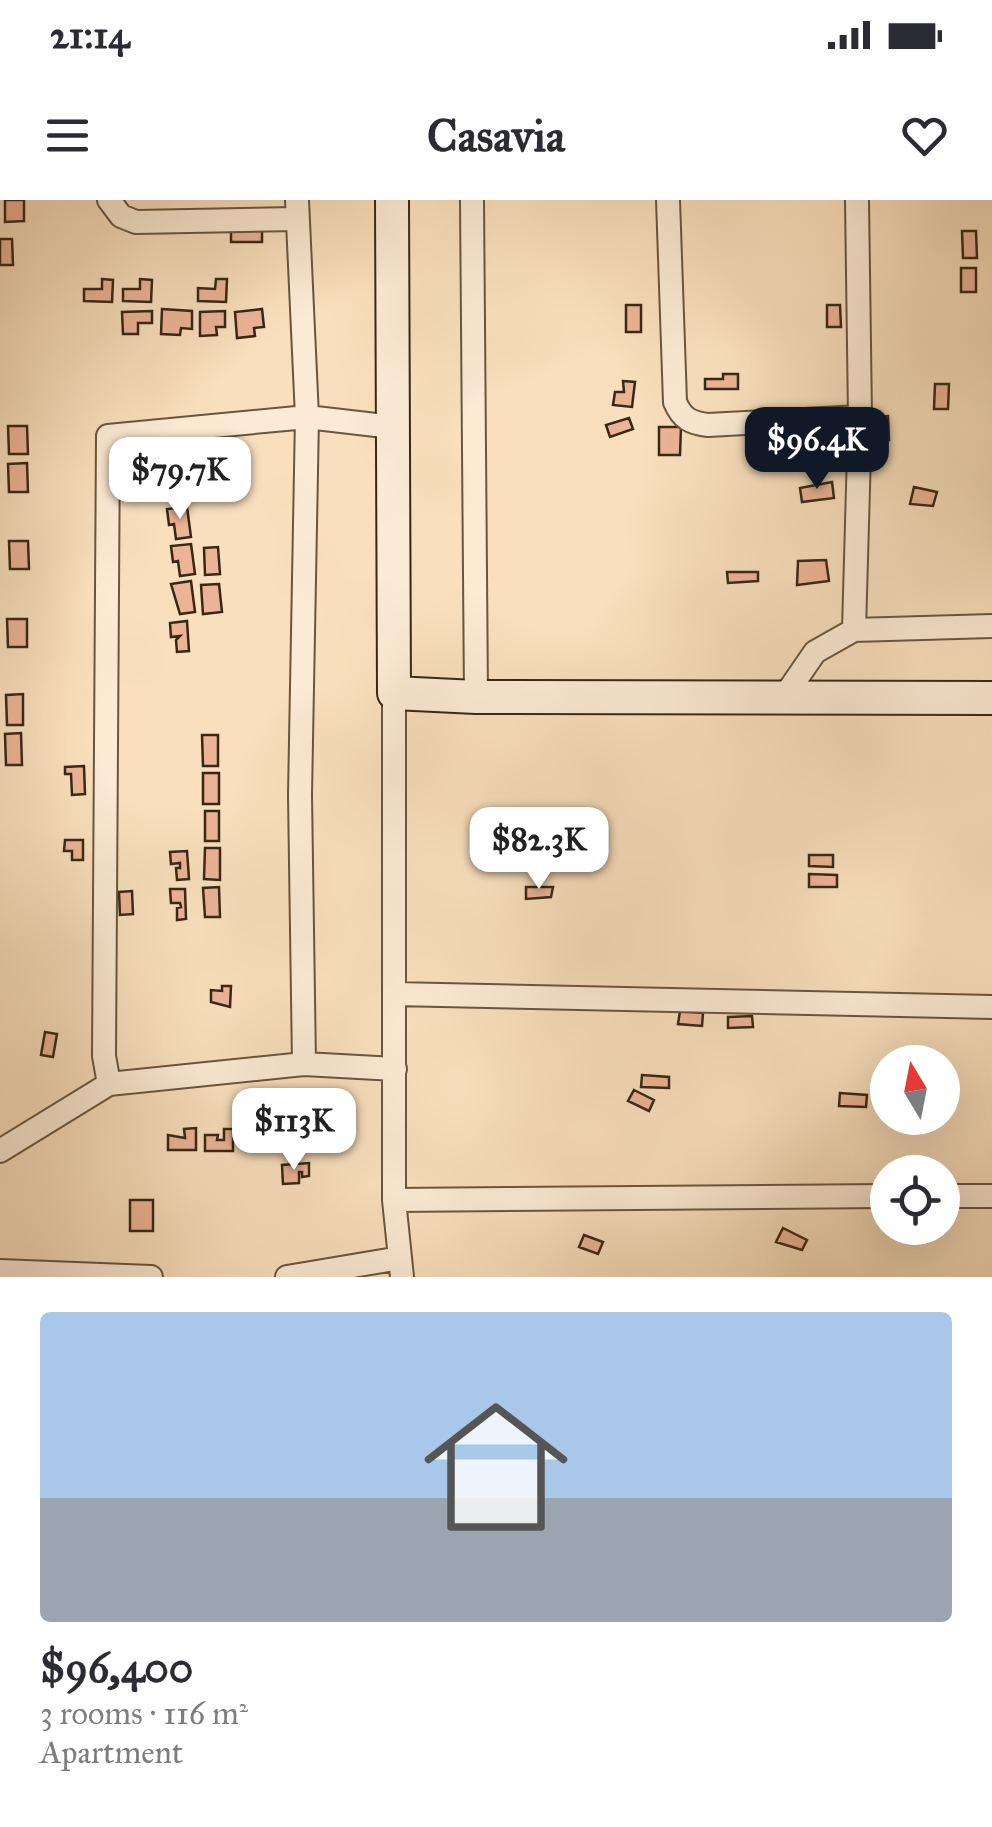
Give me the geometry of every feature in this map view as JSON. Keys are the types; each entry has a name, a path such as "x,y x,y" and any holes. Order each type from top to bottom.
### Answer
{"street":[{"path":"109,200 121,216 136,222 297,210 307,417 300,795 304,1064"},
{"path":"287,1277 401,1268 394,1200 392,200"},
{"path":"472,200 476,698"},
{"path":"668,200 674,402 680,414 692,424 708,425 860,418"},
{"path":"854,630 860,418 857,200"},
{"path":"108,1084 104,1056 108,436 307,417 393,427"},
{"path":"782,700 815,652 854,630 992,626"},
{"path":"394,693 476,698 992,698"},
{"path":"395,994 992,1007"},
{"path":"0,1151 108,1084 304,1064 395,1069"},
{"path":"394,1200 870,1196"},
{"path":"960,1196 992,1196"},
{"path":"0,1271 150,1277"}],"building":[{"path":"5,200 24,200 24,221 5,222"},
{"path":"231,229 262,229 262,242 231,242"},
{"path":"962,231 976,231 977,258 963,258"},
{"path":"0,239 12,239 13,265 0,265"},
{"path":"961,268 976,268 976,292 961,292"},
{"path":"102,279 113,280 112,302 84,301 84,289 102,289"},
{"path":"140,279 152,280 151,302 123,301 123,289 140,289"},
{"path":"216,279 227,279 226,302 198,301 198,288 215,289"},
{"path":"626,305 641,305 641,332 626,332"},
{"path":"827,305 840,305 841,327 827,327"},
{"path":"162,309 192,311 192,329 181,328 180,335 161,334"},
{"path":"262,309 264,327 254,328 255,336 237,338 235,312"},
{"path":"152,311 152,323 138,323 138,334 123,334 122,312"},
{"path":"225,311 225,327 216,327 217,335 200,336 200,312"},
{"path":"723,374 738,374 738,389 705,389 705,379 723,379"},
{"path":"623,381 635,382 632,407 613,405 615,392 624,392"},
{"path":"935,384 949,384 948,409 934,409"},
{"path":"888,416 889,440 875,440 874,417"},
{"path":"629,418 633,429 610,437 606,425"},
{"path":"8,426 27,426 28,454 9,454"},
{"path":"659,427 681,427 680,455 659,455"},
{"path":"27,463 28,492 9,492 8,464"},
{"path":"832,482 834,498 802,502 800,488"},
{"path":"914,487 937,492 933,506 910,504"},
{"path":"187,507 191,537 176,539 167,509"},
{"path":"9,541 28,541 29,569 10,569"},
{"path":"191,544 195,574 180,576 171,546"},
{"path":"218,547 220,574 205,575 204,548"},
{"path":"826,560 829,581 797,585 798,561"},
{"path":"727,572 758,572 758,581 728,583"},
{"path":"191,581 195,612 180,614 171,584"},
{"path":"219,584 222,612 203,614 201,585"},
{"path":"7,619 27,619 27,647 8,647"},
{"path":"187,621 189,651 177,652 176,640 180,636 171,637 170,623"},
{"path":"23,694 23,725 7,725 6,695"},
{"path":"21,733 22,765 6,765 5,734"},
{"path":"202,735 218,735 218,766 203,766"},
{"path":"84,766 85,794 72,795 71,774 65,774 65,767"},
{"path":"203,773 219,773 219,804 203,804"},
{"path":"205,811 219,811 219,841 205,841"},
{"path":"65,840 83,840 83,860 72,860 72,851 64,851"},
{"path":"205,848 220,848 220,880 204,879"},
{"path":"187,851 189,879 177,880 176,868 180,868 180,863 171,864 170,852"},
{"path":"809,855 833,855 833,867 809,866"},
{"path":"483,857 513,857 512,868 482,869"},
{"path":"809,874 837,875 837,887 809,887"},
{"path":"219,887 220,917 205,917 203,888"},
{"path":"526,887 553,887 551,897 526,899"},
{"path":"170,889 185,889 186,919 177,920 177,908 181,907 180,903 171,903"},
{"path":"132,891 133,914 120,915 119,892"},
{"path":"222,986 231,986 230,1007 211,1002 211,990 222,991"},
{"path":"680,1011 703,1013 702,1026 678,1024"},
{"path":"752,1016 753,1027 728,1028 728,1017"},
{"path":"45,1032 57,1034 53,1057 41,1055"},
{"path":"642,1075 669,1077 669,1088 641,1087"},
{"path":"634,1090 654,1100 649,1111 628,1101"},
{"path":"840,1093 867,1095 866,1107 839,1106"},
{"path":"196,1128 196,1150 168,1150 168,1135 185,1138 184,1129"},
{"path":"224,1129 233,1129 233,1151 205,1151 205,1135 218,1135 217,1140 224,1140"},
{"path":"309,1163 309,1176 302,1177 299,1172 299,1183 283,1184 282,1165"},
{"path":"130,1200 153,1200 153,1231 130,1231"},
{"path":"783,1228 807,1240 802,1250 776,1242"},
{"path":"584,1235 603,1242 598,1254 579,1247"}]}
